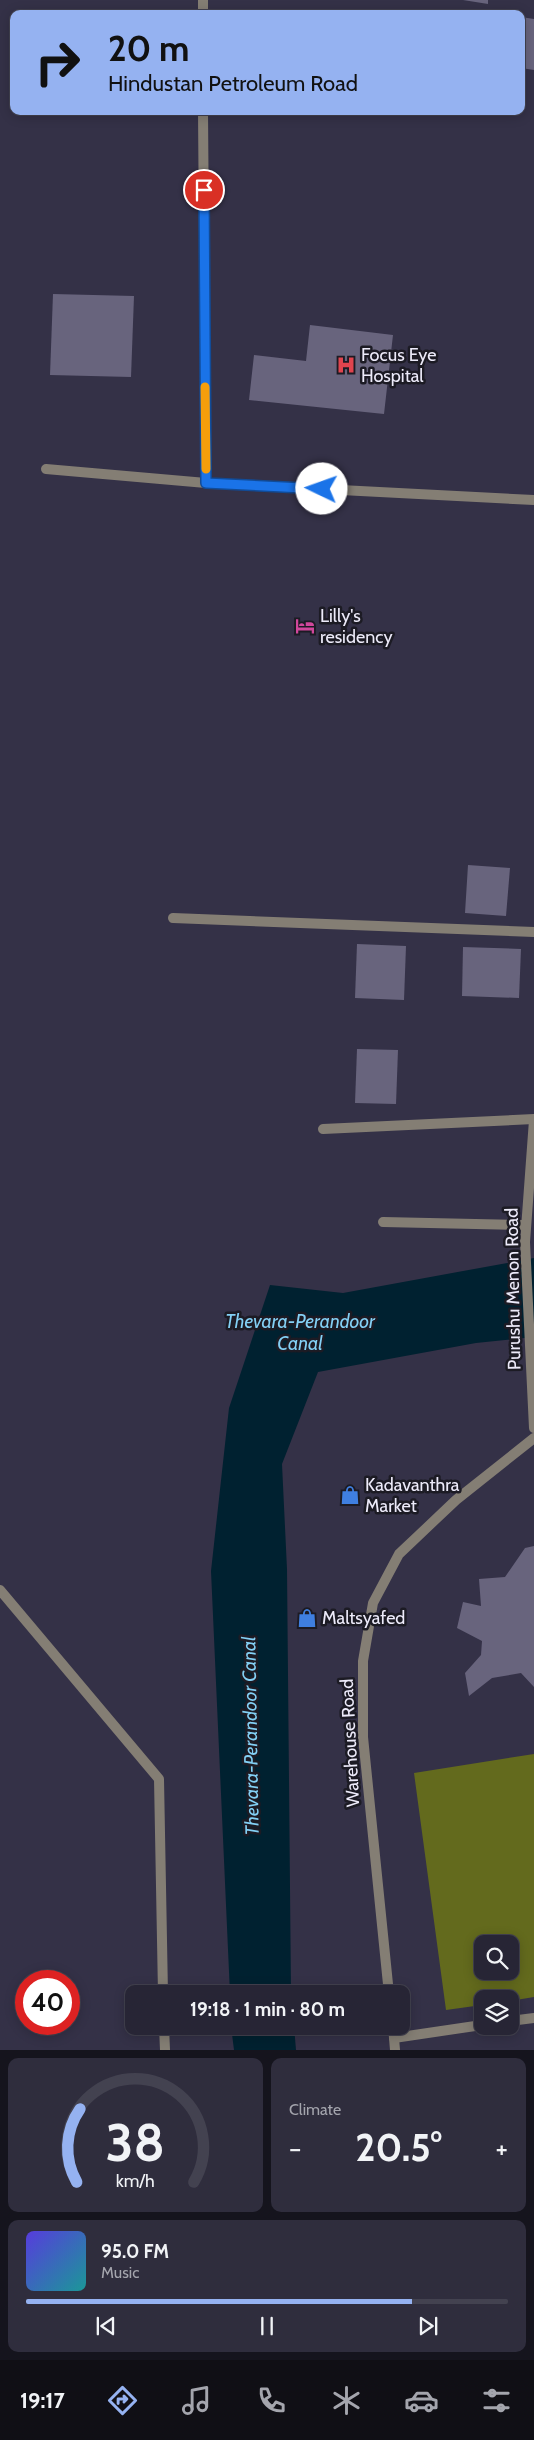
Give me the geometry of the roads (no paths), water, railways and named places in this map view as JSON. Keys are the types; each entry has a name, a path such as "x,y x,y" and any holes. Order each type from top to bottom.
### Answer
{"street":[{"path":"204,115 206,483"},
{"path":"46,469 206,483 534,500"},
{"path":"173,918 534,932"},
{"path":"323,1128 534,1120"},
{"name":"Purushu Menon Road","path":"534,1120 525,1242 534,1428"},
{"path":"383,1222 526,1225"},
{"name":"Warehouse Road","path":"388,1985 362,1737 362,1662 373,1603 399,1554 456,1500 534,1438"},
{"path":"0,1590 159,1779 163,1985"},
{"path":"519,2020 534,2018"},
{"path":"394,2038 474,2026"},
{"path":"164,2035 165,2050"},
{"path":"394,2035 396,2050"}],"water":[{"name":"Thevara-Perandoor Canal","path":"534,1258 534,1337 476,1343 318,1372 282,1464 287,1569 291,1985 230,1985 211,1571 229,1408 270,1285 343,1293"},
{"path":"232,2035 295,2035 296,2050 234,2050"}],"place":[{"name":"Focus Eye Hospital","path":"346,365"},
{"name":"Lilly's residency","path":"305,626"},
{"name":"Kadavanthra Market","path":"350,1495"},
{"name":"Maltsyafed","path":"307,1618"}]}
